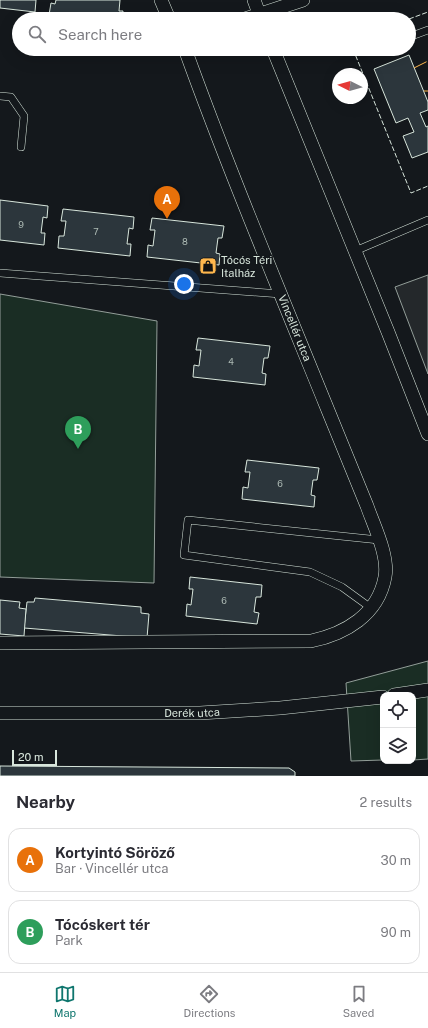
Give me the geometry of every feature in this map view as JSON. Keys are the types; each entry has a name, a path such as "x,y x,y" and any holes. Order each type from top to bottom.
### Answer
{"street":[{"path":"161,0 166,12"},
{"path":"254,0 258,12"},
{"path":"271,12 303,0"},
{"name":"Vincellér utca","path":"188,56 229,167 346,451 379,540 384,558 385,577 380,593 371,608"},
{"path":"276,56 428,434"},
{"path":"0,642 311,641 328,637 346,630 371,608"},
{"path":"414,692 428,690"},
{"name":"Derék utca","path":"0,713 200,713 280,708 380,697"}],"lane":[{"path":"416,34 428,30"},
{"path":"0,96 10,97 24,116 21,147"},
{"path":"355,251 428,220"},
{"path":"0,273 281,294"},
{"path":"371,608 342,587 310,572 184,555 188,520 379,540"}],"green space":[{"path":"0,294 157,321 154,583 0,577"},
{"path":"428,661 428,759 416,760 416,692 380,692 380,760 351,761 346,683"}],"shaded area":[{"path":"428,275 428,374 395,287"}],"building":[{"path":"0,0 36,0 35,12 0,8"},
{"path":"56,0 120,0 119,11 123,11 50,12 51,3 55,4"},
{"path":"409,56 428,102 428,110 420,113 426,127 428,126 428,152 412,158 403,136 414,132 408,118 396,123 374,69"},
{"path":"0,200 48,206 47,218 43,217 41,233 45,233 44,245 0,240"},
{"path":"63,209 134,217 133,229 129,228 127,244 131,244 130,256 58,248 59,236 64,236 66,221 61,221"},
{"path":"152,218 224,226 222,238 218,238 216,253 220,254 219,265 147,257 148,245 153,246 155,230 150,230"},
{"path":"198,338 270,346 268,358 264,358 262,373 266,374 265,385 193,377 194,365 199,366 201,350 196,350"},
{"path":"247,460 319,468 317,480 313,480 311,495 315,496 314,507 242,499 243,487 248,488 250,472 245,472"},
{"path":"190,577 262,585 261,597 256,597 254,612 259,613 257,624 186,616 187,604 191,605 193,589 189,589"},
{"path":"35,598 141,607 141,613 149,614 147,638 24,628 27,602 34,602"},
{"path":"0,600 20,602 19,608 26,609 24,636 0,634"},
{"path":"0,766 289,768 295,772 295,776 0,776"}],"fence":[{"path":"416,16 428,12"},
{"path":"356,56 411,193 428,186"}],"power":[{"path":"414,68 428,61"}],"place":[{"name":"Kortyintó Söröző","path":"167,219"},
{"name":"Tócós Téri Italház","path":"208,266"},
{"name":"Tócóskert tér","path":"78,449"}]}
